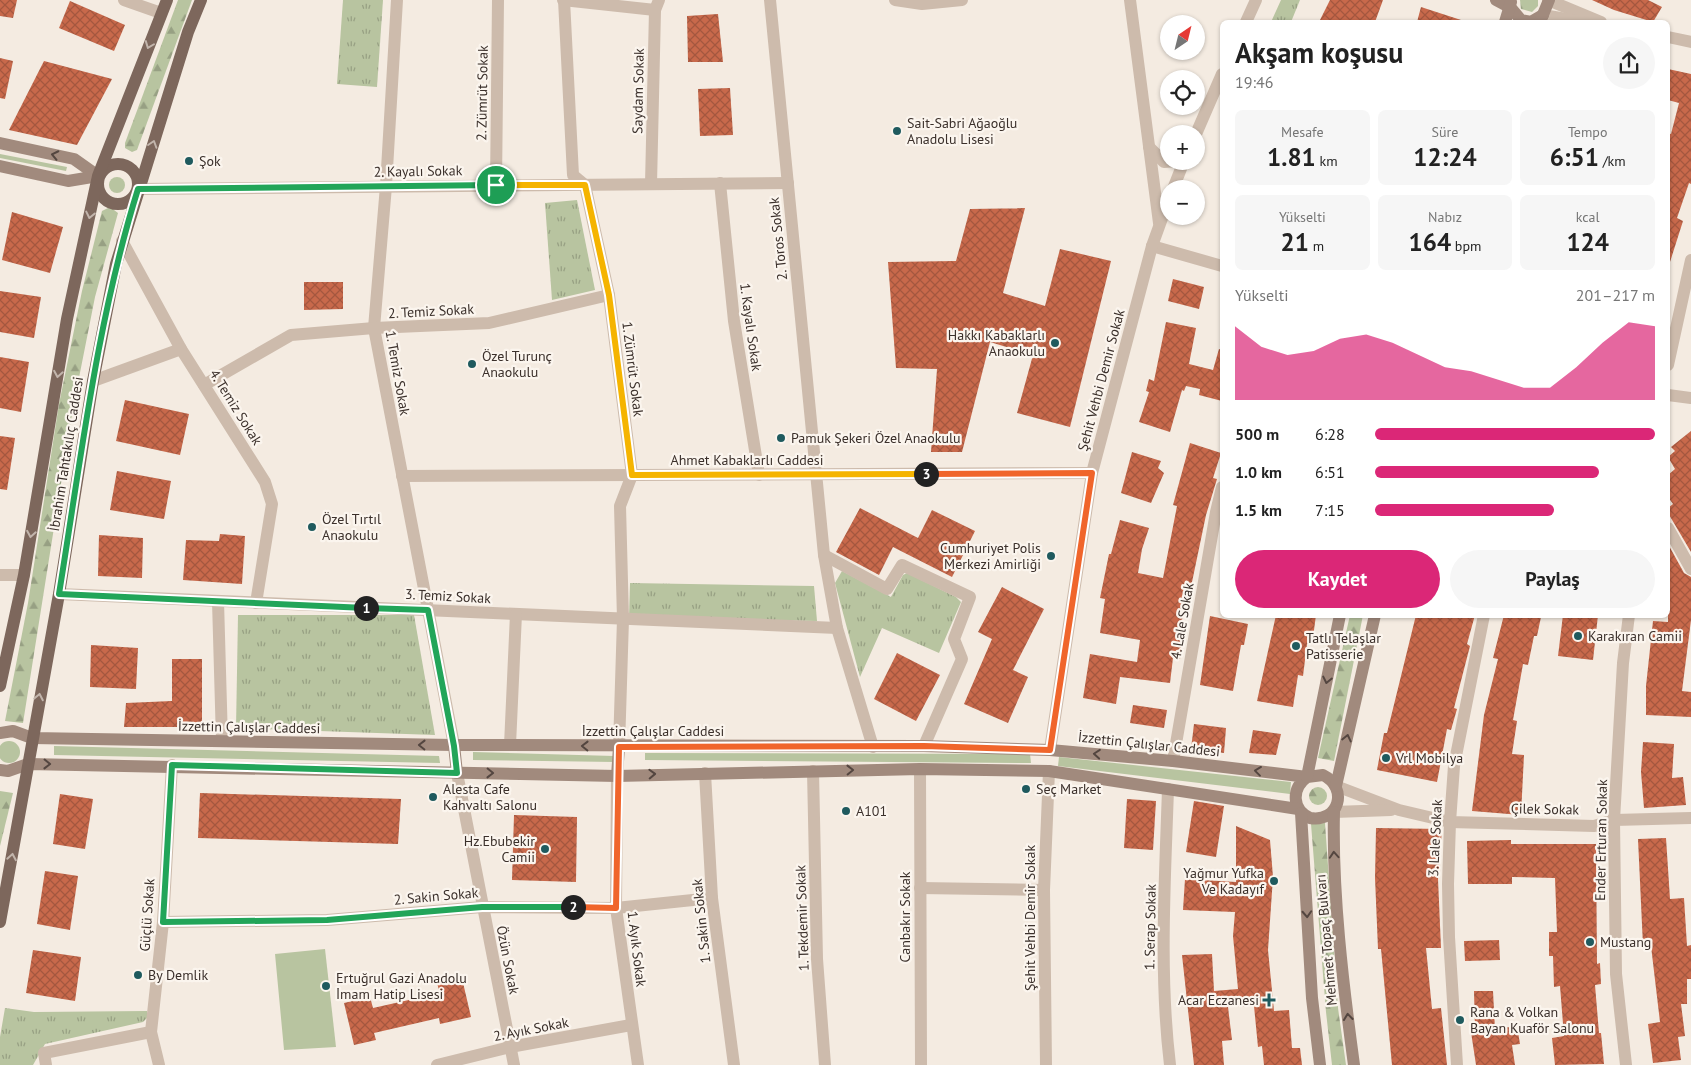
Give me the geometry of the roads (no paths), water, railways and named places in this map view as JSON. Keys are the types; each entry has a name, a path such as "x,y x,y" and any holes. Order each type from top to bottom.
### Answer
{"main road":[{"name":"İbrahim Tahtakılıç Caddesi","path":"0,686 24,575 67,319 98,176 167,0"},
{"name":"İbrahim Tahtakılıç Caddesi","path":"0,922 59,594 93,380 122,241 188,32 201,0"},
{"path":"113,164 126,165 137,175 138,189 131,201 124,204 110,203 100,193 98,176 113,164"}],"street":[{"path":"124,0 161,13"},
{"name":"1. Temiz Sokak","path":"397,0 386,186 374,328 454,746"},
{"name":"2. Zümrüt Sokak","path":"496,185 498,0"},
{"path":"564,0 657,5"},
{"name":"1. Zümrüt Sokak","path":"564,0 573,174 585,185 609,295 632,475 620,506 623,619 619,747"},
{"name":"2. Toros Sokak","path":"770,0 824,555 837,628 874,747"},
{"path":"895,0 922,4 962,0"},
{"path":"1130,0 1159,224"},
{"path":"1247,20 1256,0"},
{"path":"1496,0 1511,3"},
{"path":"1556,20 1542,19 1548,0 1596,20"},
{"path":"1511,3 1516,17 1522,20"},
{"path":"1506,20 1511,3"},
{"name":"Saydam Sokak","path":"651,184 657,5"},
{"path":"1670,37 1691,42"},
{"path":"1200,125 1220,79"},
{"path":"0,143 74,158 98,176"},
{"path":"1149,147 1160,158"},
{"path":"0,166 68,181 98,176"},
{"name":"1. Kayalı Sokak","path":"720,183 734,321 759,475"},
{"name":"2. Kayalı Sokak","path":"138,189 788,183"},
{"name":"Şehit Vehbi Demir Sokak","path":"1050,750 1092,473 1159,224"},
{"name":"4. Temiz Sokak","path":"122,241 181,349 265,482 272,504 256,603"},
{"path":"1152,246 1220,265"},
{"path":"1670,356 1691,260"},
{"name":"2. Temiz Sokak","path":"204,384 291,336 374,328 489,323 609,295"},
{"path":"93,380 181,349"},
{"path":"1670,395 1691,398"},
{"name":"Ahmet Kabaklarlı Caddesi","path":"402,476 1092,473"},
{"name":"4. Lale Sokak","path":"1173,761 1220,495"},
{"path":"1670,532 1691,569"},
{"path":"824,555 887,589 902,565 970,597 954,638 962,659 924,746"},
{"path":"0,575 24,575"},
{"name":"3. Temiz Sokak","path":"59,594 837,628"},
{"path":"218,601 222,741"},
{"path":"510,745 516,614"},
{"path":"1307,777 1339,618"},
{"path":"1334,812 1339,799 1336,786 1374,618"},
{"name":"3. Lale Sokak","path":"1457,1065 1449,937 1450,822 1454,766 1483,618"},
{"name":"Ender Erturan Sokak","path":"1626,1065 1616,974 1614,820 1623,662 1629,618"},
{"name":"İzzettin Çalışlar Caddesi","path":"0,733 13,731 32,738 454,746 924,746 1050,750 1173,761 1307,777"},
{"path":"454,746 457,773"},
{"path":"617,776 619,747"},
{"path":"1049,771 1050,750"},
{"path":"0,770 8,771 28,764 172,765 617,776 920,769 1049,771 1300,811 1315,819 1326,817 1334,812 1399,810"},
{"name":"Güçlü Sokak","path":"159,1065 151,1032 163,922 172,765"},
{"name":"Canbakır Sokak","path":"920,769 921,1065"},
{"name":"1. Tekdemir Sokak","path":"813,771 817,959 824,1065"},
{"name":"Şehit Vehbi Demir Sokak","path":"1046,1065 1044,890 1049,771"},
{"name":"Özün Sokak","path":"457,773 514,1065"},
{"name":"1. Sakin Sokak","path":"705,773 712,898 734,1065"},
{"name":"1. Ayık Sokak","path":"617,776 616,908 631,1026 638,1065"},
{"path":"1300,811 1295,794 1301,781 1307,777 1323,776 1336,786 1399,810"},
{"name":"1. Serap Sokak","path":"1168,789 1163,945 1166,1028 1170,1065"},
{"name":"Çilek Sokak","path":"1399,810 1450,822 1594,826 1614,820 1691,818"},
{"name":"Mehmet Topaç Bulvarı","path":"1300,811 1312,998 1320,1065"},
{"name":"Mehmet Topaç Bulvarı","path":"1334,812 1334,858 1348,1019 1354,1065"},
{"path":"920,888 1044,890"},
{"name":"2. Sakin Sokak","path":"163,922 327,920 482,907 616,908 712,898"},
{"name":"2. Ayık Sokak","path":"437,1065 510,1047 631,1026"},
{"path":"45,1059 151,1032"}],"place":[{"name":"Sait-Sabri Ağaoğlu Anadolu Lisesi","path":"897,131"},
{"name":"Şok","path":"189,161"},
{"name":"Hakkı Kabaklarlı Anaokulu","path":"1055,343"},
{"name":"Özel Turunç Anaokulu","path":"472,364"},
{"name":"Pamuk Şekeri Özel Anaokulu","path":"781,438"},
{"name":"Özel Tırtıl Anaokulu","path":"312,527"},
{"name":"Cumhuriyet Polis Merkezi Amirliği","path":"1051,556"},
{"name":"Karakıran Camii","path":"1578,636"},
{"name":"Tatlı Telaşlar Patisserie","path":"1296,646"},
{"name":"Vrl Mobilya","path":"1386,758"},
{"name":"Seç Market","path":"1026,789"},
{"name":"Alesta Cafe Kahvaltı Salonu","path":"433,797"},
{"name":"A101","path":"846,811"},
{"name":"Hz.Ebubekir Camii","path":"545,849"},
{"name":"Yağmur Yufka Ve Kadayıf","path":"1274,881"},
{"name":"Mustang","path":"1590,942"},
{"name":"By Demlik","path":"138,975"},
{"name":"Ertuğrul Gazi Anadolu İmam Hatip Lisesi","path":"326,986"},
{"name":"Acar Eczanesi","path":"1269,1000"},
{"name":"Rana & Volkan Bayan Kuaför Salonu","path":"1460,1020"}]}
